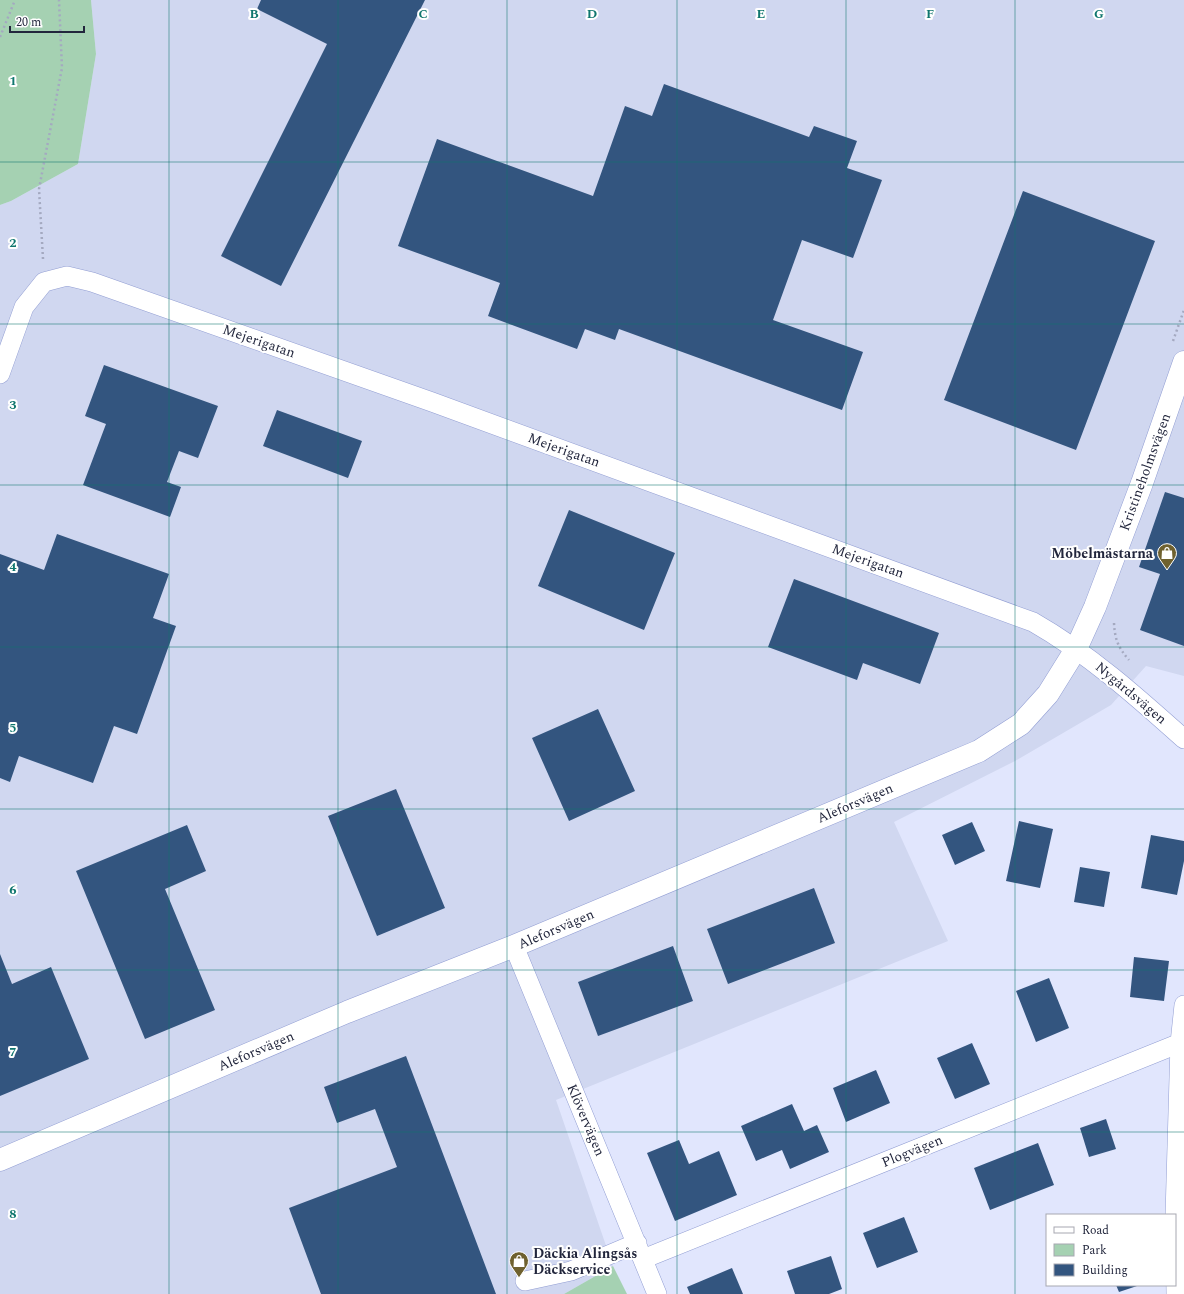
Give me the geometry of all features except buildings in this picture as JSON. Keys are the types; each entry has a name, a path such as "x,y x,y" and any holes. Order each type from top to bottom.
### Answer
{"street":[{"name":"Mejerigatan","path":"44,282 67,276 92,282 432,402 1033,622 1076,649"},
{"path":"0,374 24,307 44,282"},
{"name":"Kristineholmsvägen","path":"1076,649 1095,608 1142,483 1184,362"},
{"name":"Nygårdsvägen","path":"1076,649 1125,686 1184,739"},
{"name":"Aleforsvägen","path":"0,1160 347,1012 514,946 979,751 1021,724 1048,694 1076,649"},
{"name":"Klövervägen","path":"514,946 657,1294"},
{"path":"1175,1214 1180,1043 1184,1005"},
{"name":"Plogvägen","path":"525,1281 571,1271 640,1251 1180,1043"}],"path":[{"path":"0,37 16,0"},
{"path":"44,282 39,188 62,68 59,0"},
{"path":"1114,619 1115,633 1119,647 1133,666"}],"shaded area":[{"path":"91,0 1184,0 1184,676 1146,666 1111,705 1015,761 894,822 948,941 556,1100 613,1266 564,1294 0,1294 0,205 11,201 78,164 96,54"}],"green space":[{"path":"0,0 91,0 96,54 78,164 11,201 0,205"},
{"path":"613,1266 627,1294 564,1294"}],"place":[{"name":"Möbelmästarna","path":"1167,570"},
{"name":"Däckia Alingsås Däckservice","path":"519,1278"}]}
